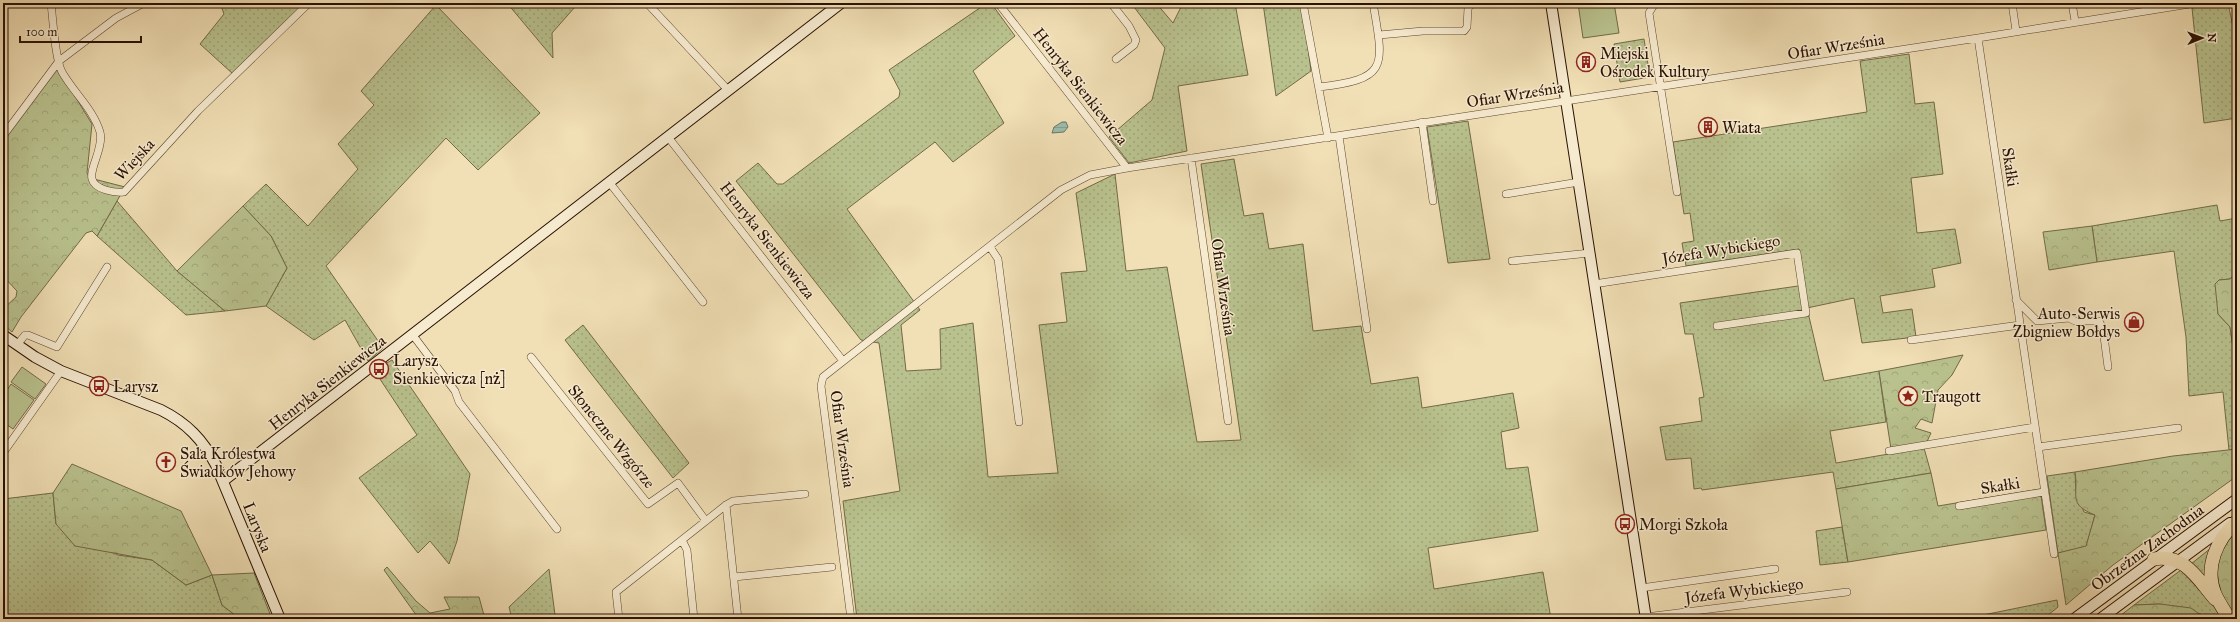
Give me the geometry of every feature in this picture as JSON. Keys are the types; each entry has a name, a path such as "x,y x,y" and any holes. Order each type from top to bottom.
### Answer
{"highway":[{"path":"2226,613 2213,586 2212,560 2223,536 2237,519"},
{"path":"2154,559 2164,558 2178,560 2186,565 2226,613"}],"street":[{"name":"Wiejska","path":"50,3 59,61 62,71 90,112 100,133 98,157 92,170 92,179 97,186 116,193 124,192 198,112 309,3"},
{"path":"3,136 59,61 116,18 144,3"},
{"path":"647,3 728,90"},
{"name":"Henryka Sienkiewicza","path":"223,481 841,3"},
{"name":"Henryka Sienkiewicza","path":"998,3 1127,168"},
{"path":"1111,3 1129,26 1136,40 1134,45 1116,59"},
{"path":"1302,3 1328,138"},
{"path":"1319,87 1350,83 1361,80 1373,73 1378,62 1380,47 1373,3"},
{"name":"Józefa Wybickiego","path":"1551,3 1646,618 1847,592"},
{"path":"1655,3 1650,13 1677,192"},
{"path":"2012,3 2016,31"},
{"path":"2072,3 2075,22"},
{"name":"Ofiar Września","path":"851,619 822,386 823,377 1061,190 1090,175 1422,122 1978,38 2196,3"},
{"path":"1379,35 1423,31 1464,31 1466,27 1469,5"},
{"name":"Skałki","path":"1978,38 2054,554"},
{"path":"1422,122 1433,201"},
{"path":"1339,136 1367,329"},
{"name":"Henryka Sienkiewicza","path":"668,137 843,361"},
{"name":"Ofiar Września","path":"1191,158 1228,421"},
{"path":"609,182 703,302"},
{"path":"1506,194 1579,182"},
{"path":"990,246 998,259 1018,422"},
{"path":"1512,262 1590,253"},
{"name":"Józefa Wybickiego","path":"1594,284 1797,253 1806,313 1716,326"},
{"path":"17,345 25,335 28,335 57,348 107,267"},
{"path":"2016,300 2037,321 2069,318 2075,321 2099,321 2103,329 2108,367"},
{"path":"1911,340 2020,325"},
{"path":"412,334 455,391 459,402 557,529"},
{"name":"Laryska","path":"3,335 61,371 161,410 175,417 201,440 216,465 280,619"},
{"name":"Słoneczne Wzgórze","path":"531,357 648,504 678,483 706,521"},
{"path":"3,453 61,371"},
{"path":"1889,451 2035,427"},
{"path":"2038,448 2178,428"},
{"name":"Skałki","path":"1959,506 2044,492"},
{"path":"619,619 616,592 726,505 733,501 805,494"},
{"name":"Obrzeżna Zachodnia","path":"2074,619 2237,499"},
{"path":"726,505 738,619"},
{"name":"Obrzeżna Zachodnia","path":"2100,619 2178,560 2237,519"},
{"path":"682,540 687,550 694,619"},
{"path":"734,577 832,567"},
{"name":"Józefa Wybickiego","path":"1641,588 1775,569"}],"green space":[{"path":"220,3 305,3 233,74 200,44 224,14"},
{"path":"507,3 572,3 575,7 552,33 553,58"},
{"path":"987,3 991,3 1015,36 973,71 1004,123 953,162 935,142 847,209 920,310 901,325 906,371 941,369 940,329 973,323 988,477 1058,473 1039,325 1067,322 1061,273 1087,271 1076,193 1115,174 1126,271 1167,267 1197,442 1241,440 1201,164 1234,159 1244,216 1263,213 1269,249 1303,244 1313,331 1361,326 1371,384 1418,377 1422,408 1513,393 1519,428 1501,432 1506,469 1528,467 1538,531 1428,548 1434,589 1543,572 1551,619 857,619 843,501 900,491 879,343 861,340 736,181 758,163 777,184 783,184 899,97 900,91 889,70"},
{"path":"1131,3 1156,3 1173,23 1183,3 1235,3 1248,75 1178,86 1187,151 1129,163 1109,137 1152,100 1165,48"},
{"path":"1263,3 1302,3 1311,71 1276,96"},
{"path":"1578,3 1614,3 1619,33 1583,38"},
{"path":"2228,3 2237,46 2237,118 2204,123 2192,8"},
{"path":"436,5 540,113 478,170 446,138 326,266 383,348 368,361 345,320 314,340 266,306 287,268 271,236 243,206 266,184 308,226 358,169 338,144 374,105 361,91"},
{"path":"1644,39 1650,77 1620,82 1614,44"},
{"path":"1909,54 1915,104 1934,102 1943,174 1911,178 1917,233 1955,229 1961,263 1932,269 1935,287 1880,296 1883,313 1912,309 1916,337 1862,343 1854,298 1807,308 1824,381 1879,371 1886,422 1830,431 1836,463 1924,448 1931,473 1836,489 1833,472 1702,490 1701,488 1694,489 1691,458 1666,460 1660,427 1702,421 1699,398 1704,397 1693,334 1685,334 1680,303 1805,285 1799,249 1686,266 1682,243 1694,241 1690,213 1684,214 1673,142 1867,112 1860,61"},
{"path":"57,67 92,124 87,173 90,178 125,187 97,236 92,231 86,233 21,317 12,332 3,324 3,309 16,297 17,291 3,276 3,137"},
{"path":"1468,121 1490,259 1448,263 1427,127"},
{"path":"117,201 177,271 225,311 186,315 97,236"},
{"path":"2217,205 2220,221 2237,218 2237,273 2230,279 2219,280 2218,314 2230,327 2237,374 2237,449 2229,450 2223,392 2189,396 2186,337 2174,251 2097,262 2092,226"},
{"path":"243,206 271,236 287,268 266,306 225,311 177,271"},
{"path":"2092,226 2097,262 2049,270 2043,232"},
{"path":"2237,273 2237,374 2230,327 2218,314 2215,284 2219,280 2230,279"},
{"path":"583,325 689,463 673,478 565,340"},
{"path":"1963,355 1952,375 1938,390 1932,423 1921,419 1915,428 1931,433 1924,448 1888,454 1891,449 1879,371"},
{"path":"392,360 470,474 457,541 449,564 430,541 418,553 359,478 417,435 374,370"},
{"path":"22,367 46,384 35,399 11,382"},
{"path":"11,384 34,400 13,429 3,422 3,396"},
{"path":"2237,449 2237,476 2113,565 2066,605 2058,553 2086,546 2095,515 2086,511 2077,503 2075,472 2173,456"},
{"path":"72,464 181,511 212,575 186,585 152,560 75,546 56,524 53,493"},
{"path":"2075,472 2076,493 2084,512 2095,515 2086,547 2058,553 2047,476"},
{"path":"1931,473 1938,506 2040,489 2046,530 1848,562 1836,489"},
{"path":"53,493 56,524 118,555 152,560 186,585 212,575 222,605 240,619 3,619 3,499"},
{"path":"1842,527 1848,562 1820,565 1816,531"},
{"path":"2237,532 2237,619 2222,595 2217,578 2217,569 2221,552 2230,538"},
{"path":"2211,548 2208,585 2191,564"},
{"path":"387,567 416,601 430,613 450,609 444,597 479,597 485,619 419,619 384,570"},
{"path":"549,569 555,615 531,619 512,619 509,607"},
{"path":"2181,570 2212,604 2222,619 2206,619 2201,614 2160,604 2134,605"},
{"path":"254,573 272,619 240,619 222,605 212,575"},
{"path":"2057,600 2058,607 2043,619 1983,619 1983,615"},
{"path":"2160,604 2191,608 2206,619 2116,619 2134,605"}],"shaded area":[{"path":"1062,122 1066,122 1068,127 1064,132 1052,133 1054,127"}],"place":[{"name":"Miejski Ośrodek Kultury","path":"1586,62"},
{"name":"Wiata","path":"1708,127"},
{"name":"Auto-Serwis Zbigniew Bołdys","path":"2134,322"},
{"name":"Larysz Sienkiewicza [nż]","path":"379,369"},
{"name":"Larysz","path":"99,386"},
{"name":"Traugott","path":"1908,396"},
{"name":"Sala Królestwa Świadków Jehowy","path":"166,462"},
{"name":"Morgi Szkoła","path":"1625,524"}]}
